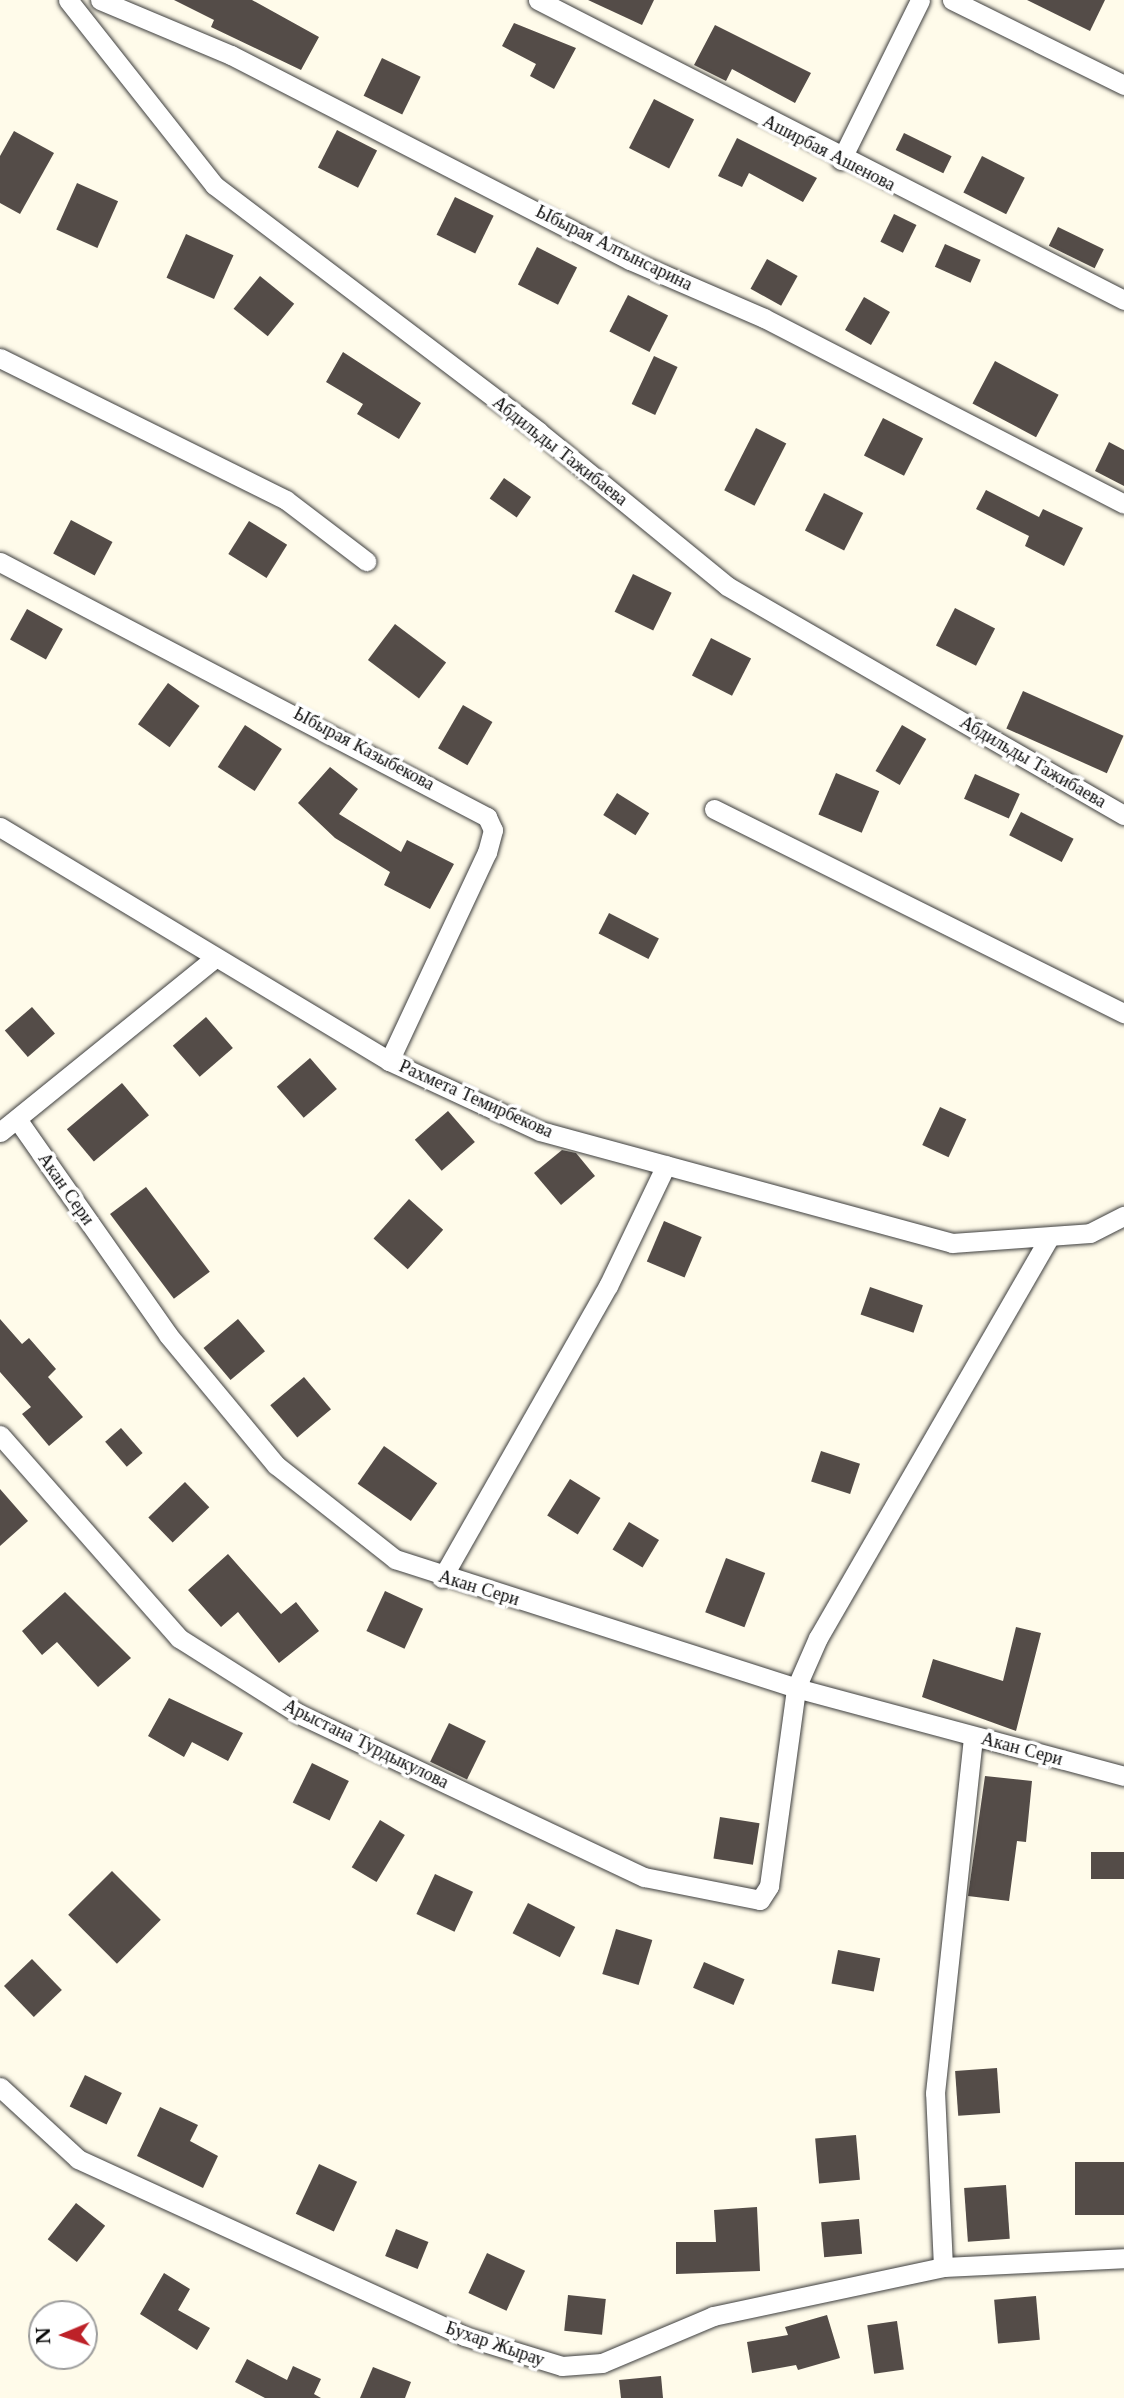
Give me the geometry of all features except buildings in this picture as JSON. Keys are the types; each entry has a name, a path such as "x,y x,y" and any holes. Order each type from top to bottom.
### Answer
{"street":[{"name":"Абдильды Тажибаева","path":"68,0 215,185 540,432 727,586 1124,815"},
{"name":"Ыбырая Алтынсарина","path":"100,0 231,54 630,260 764,318 1124,504"},
{"name":"Аширбая Ашенова","path":"538,0 841,160 1124,300"},
{"path":"841,160 920,0"},
{"path":"952,0 1124,85"},
{"path":"0,358 286,500 366,561"},
{"name":"Ыбырая Казыбекова","path":"0,562 487,817 493,830 487,852 389,1061"},
{"path":"714,809 1124,1013"},
{"name":"Рахмета Темирбекова","path":"0,827 389,1061 540,1131 952,1243 1048,1240 1090,1233 1124,1216"},
{"path":"0,1132 215,958"},
{"name":"Акан Сери","path":"17,1119 168,1335 276,1465 394,1559 442,1577 796,1688 1124,1776"},
{"path":"442,1577 608,1286 666,1165"},
{"path":"796,1688 818,1638 1048,1240"},
{"name":"Арыстана Турдыкулова","path":"0,1435 180,1638 299,1714 644,1877 746,1900 760,1900 769,1886 796,1688"},
{"path":"943,2267 935,2093 973,1737"},
{"name":"Бухар Жырау","path":"0,2087 78,2159 464,2336 562,2366 602,2363 713,2316 943,2267 1124,2258"}]}
